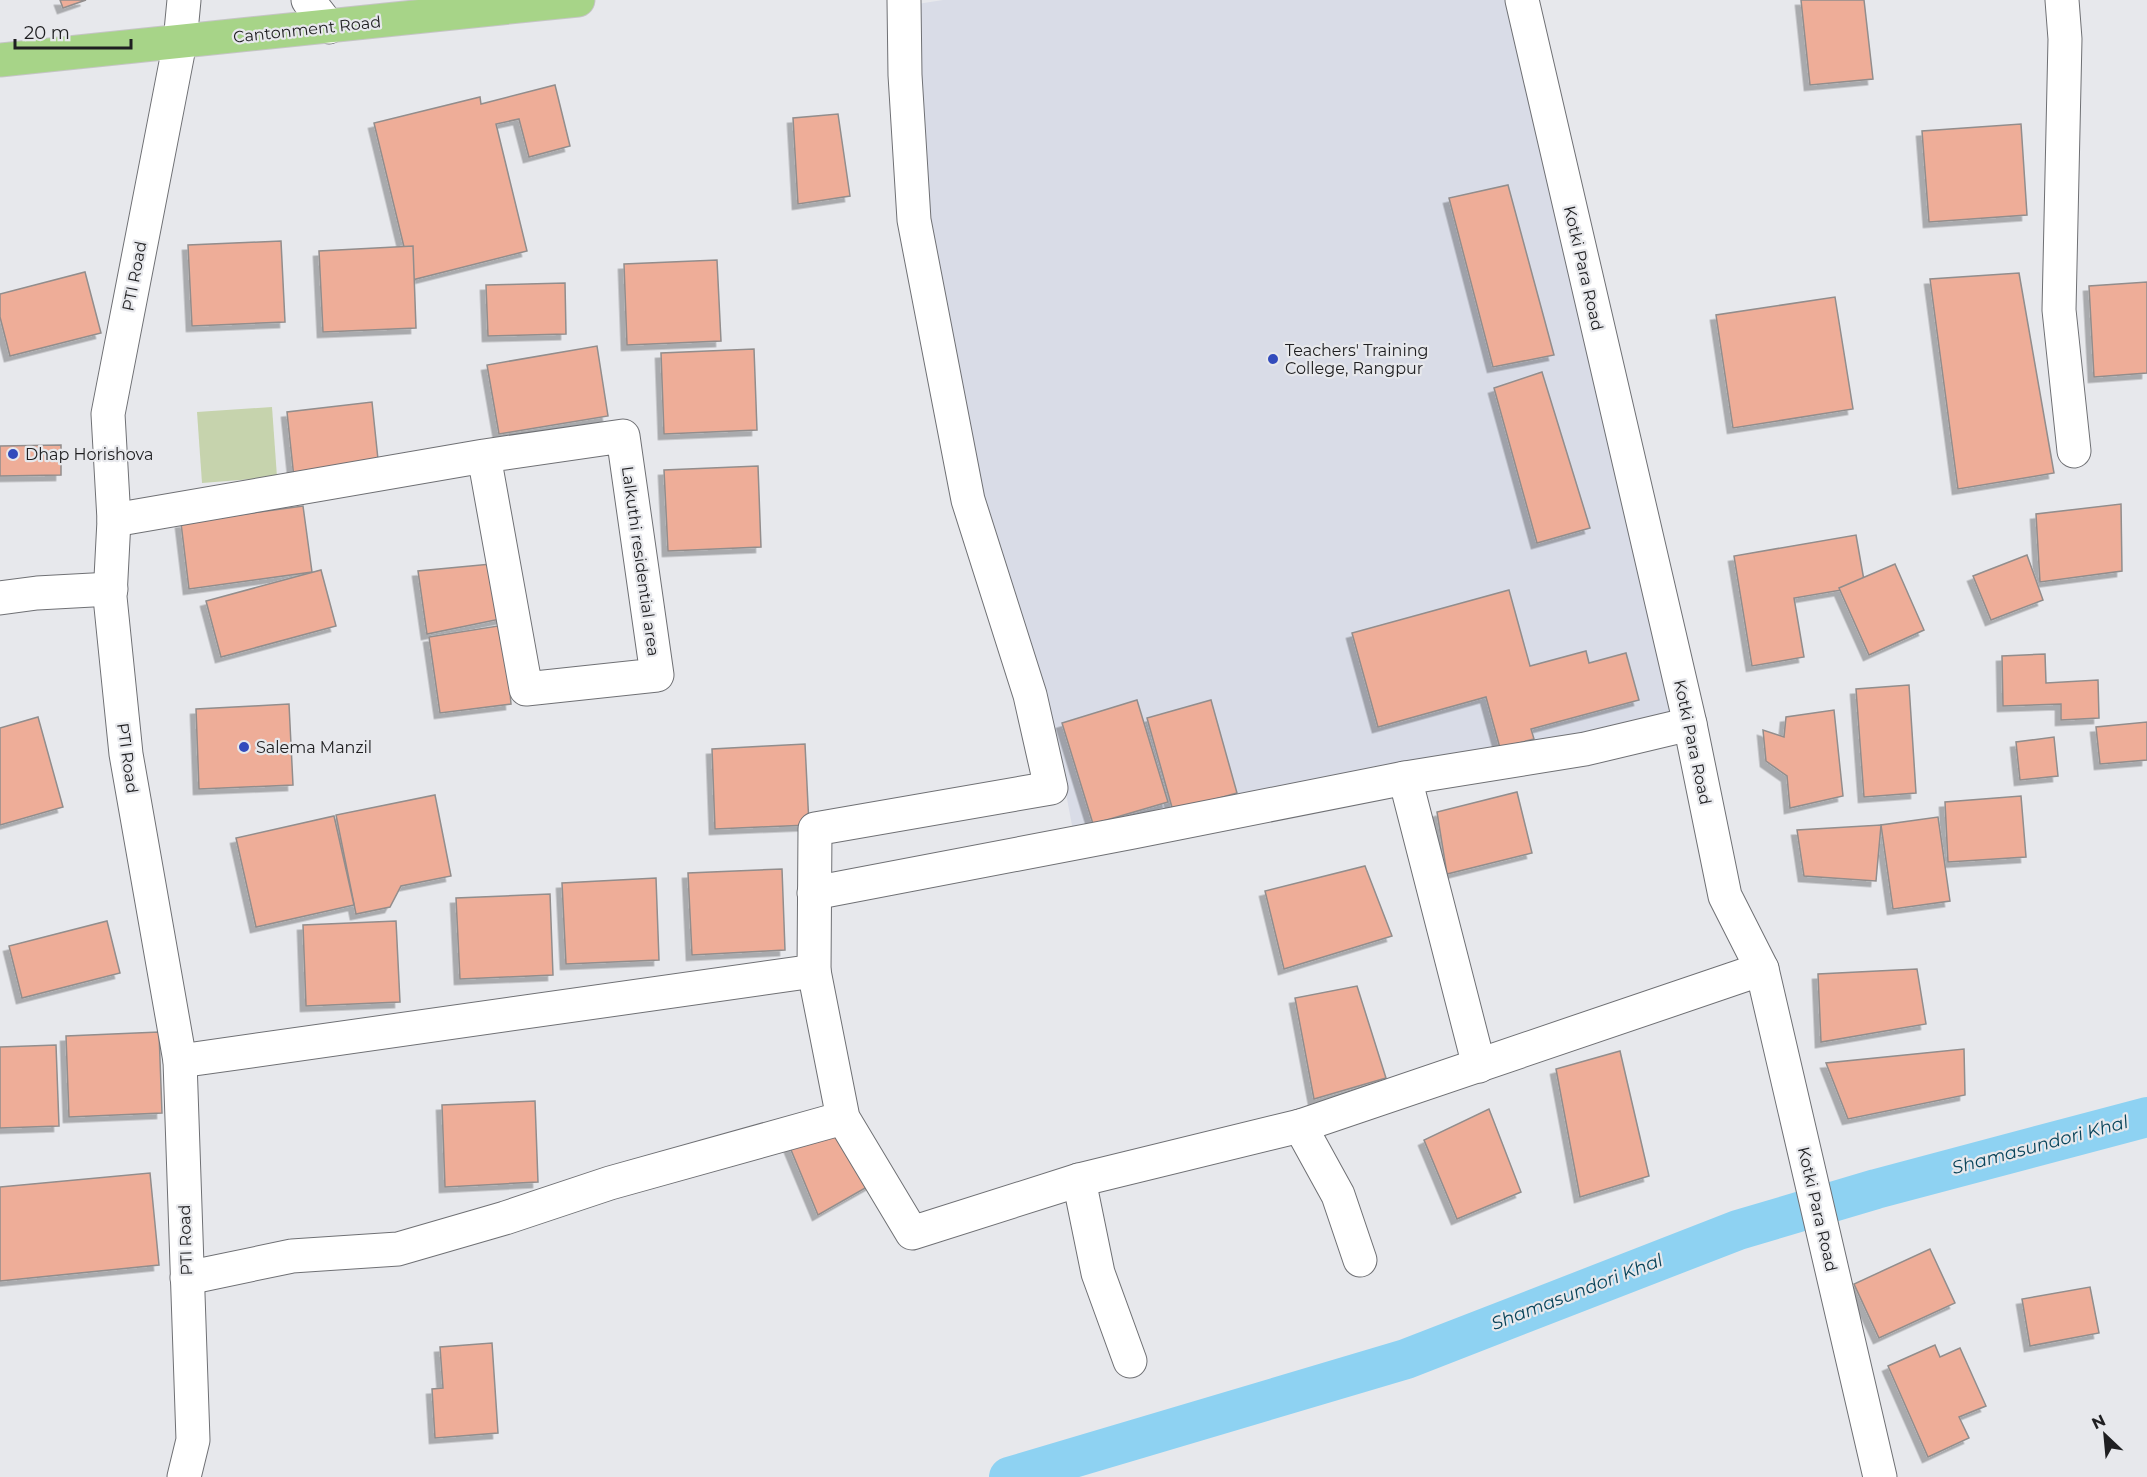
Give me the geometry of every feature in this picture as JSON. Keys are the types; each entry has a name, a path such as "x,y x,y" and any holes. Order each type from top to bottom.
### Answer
{"main road":[{"name":"Cantonment Road","path":"0,60 578,0"}],"street":[{"name":"PTI Road","path":"184,0 180,42 108,414 114,520 111,589 126,754 180,1061 193,1440 184,1477"},
{"path":"308,0 329,27"},
{"path":"903,0 914,220 968,500 1030,695 1051,788 815,828 813,971 843,1118 912,1233 1079,1180 1300,1126 1762,969"},
{"name":"Kotki Para Road","path":"1522,0 1690,724 1725,896 1762,969 1880,1477"},
{"path":"2062,0 2066,39 2059,310 2074,451"},
{"name":"Lalkuthi residential area","path":"114,520 484,456 623,436 657,675 526,689 484,456"},
{"path":"0,598 36,593 111,589"},
{"path":"814,894 1122,835 1405,777 1585,748 1690,724"},
{"path":"1405,777 1479,1066"},
{"path":"180,1061 813,971"},
{"path":"187,1278 292,1256 398,1249 505,1218 610,1183 843,1118"},
{"path":"1300,1126 1338,1195 1360,1260"},
{"path":"1079,1180 1098,1274 1130,1361"}],"shaded area":[{"name":"Teachers' Training College, Rangpur","path":"943,0 1514,0 1676,716 1074,836 1047,692 977,499 923,219 911,5"}],"green space":[{"path":"272,407 277,477 202,483 197,412"}],"building":[{"path":"60,0 86,0 63,8"},
{"path":"1801,0 1864,0 1873,79 1810,85"},
{"path":"555,85 570,146 529,157 519,119 496,124 527,251 412,280 374,123 480,97 481,104"},
{"path":"838,114 850,196 798,204 793,118"},
{"path":"2021,124 2027,215 1929,222 1922,131"},
{"path":"1508,185 1554,355 1493,367 1449,198"},
{"path":"281,241 285,322 192,326 188,245"},
{"path":"413,246 416,328 323,332 319,251"},
{"path":"717,260 721,341 627,345 624,264"},
{"path":"85,272 101,333 10,356 0,317 0,294"},
{"path":"2019,273 2054,473 1958,489 1930,279"},
{"path":"2147,282 2147,373 2094,377 2089,286"},
{"path":"565,283 566,334 488,336 486,285"},
{"path":"1835,297 1853,409 1733,428 1716,315"},
{"path":"597,346 608,416 499,434 487,365"},
{"path":"754,349 757,430 664,434 661,353"},
{"path":"1542,372 1590,528 1537,543 1494,388"},
{"path":"372,402 379,469 294,478 287,412"},
{"path":"61,445 61,475 0,476 0,446"},
{"path":"758,466 761,547 668,551 664,470"},
{"path":"2121,504 2122,571 2040,582 2036,514"},
{"path":"303,506 312,572 189,589 181,523"},
{"path":"1856,535 1865,586 1794,598 1804,657 1752,666 1734,556"},
{"path":"2027,555 2043,600 1991,620 1973,576"},
{"path":"491,564 505,618 427,634 418,571"},
{"path":"1895,564 1924,630 1869,655 1839,588"},
{"path":"321,570 336,626 221,657 206,601"},
{"path":"1509,590 1530,666 1586,651 1589,663 1626,653 1639,700 1531,729 1534,739 1500,748 1486,697 1378,727 1352,633"},
{"path":"504,625 511,704 440,713 429,637"},
{"path":"2045,654 2046,683 2098,680 2099,718 2061,720 2061,704 2003,706 2002,656"},
{"path":"1909,685 1916,793 1864,797 1856,689"},
{"path":"1137,700 1168,802 1093,824 1062,723"},
{"path":"1211,700 1237,793 1173,811 1147,718"},
{"name":"Salema Manzil","path":"289,704 293,785 199,789 196,709"},
{"path":"1834,710 1843,796 1790,808 1787,776 1766,761 1763,730 1784,737 1786,717"},
{"path":"38,717 63,807 0,825 0,728"},
{"path":"2147,722 2147,760 2100,764 2096,727"},
{"path":"2054,737 2058,776 2020,780 2016,742"},
{"path":"805,744 809,825 715,829 712,749"},
{"path":"1517,792 1532,853 1447,874 1437,812"},
{"path":"435,795 451,876 401,886 390,907 356,914 336,815"},
{"path":"2021,796 2026,857 1948,862 1945,802"},
{"path":"334,816 354,905 256,927 236,838"},
{"path":"1938,817 1950,901 1893,909 1881,825"},
{"path":"1881,825 1876,881 1804,876 1797,830"},
{"path":"1365,866 1392,936 1284,969 1265,891"},
{"path":"782,869 785,950 692,955 688,873"},
{"path":"656,878 659,960 566,964 562,883"},
{"path":"550,894 553,975 460,979 456,898"},
{"path":"107,921 120,973 22,998 9,946"},
{"path":"396,921 400,1002 306,1006 303,925"},
{"path":"1917,969 1926,1024 1821,1042 1818,974"},
{"path":"1357,986 1386,1078 1314,1099 1295,998"},
{"path":"159,1032 162,1113 69,1117 66,1036"},
{"path":"56,1045 59,1126 0,1128 0,1047"},
{"path":"1964,1049 1965,1095 1848,1119 1826,1063"},
{"path":"1620,1051 1649,1176 1580,1197 1556,1069"},
{"path":"535,1101 538,1182 445,1187 442,1105"},
{"path":"1489,1109 1521,1192 1457,1219 1424,1140"},
{"path":"849,1133 874,1183 818,1215 789,1145"},
{"path":"150,1173 159,1265 0,1281 0,1187"},
{"path":"1930,1249 1955,1303 1879,1338 1854,1284"},
{"path":"2090,1287 2099,1333 2030,1346 2022,1299"},
{"path":"492,1343 498,1433 435,1438 432,1389 443,1388 440,1347"},
{"path":"1935,1345 1940,1357 1960,1348 1986,1406 1959,1417 1969,1438 1928,1457 1888,1366"}],"waterway":[{"name":"Shamasundori Khal","path":"1009,1477 1406,1359 1738,1230 1876,1189 2147,1117"}],"place":[{"name":"Teachers' Training College, Rangpur","path":"1273,359"},
{"name":"Dhap Horishova","path":"13,454"},
{"name":"Salema Manzil","path":"244,747"}]}
